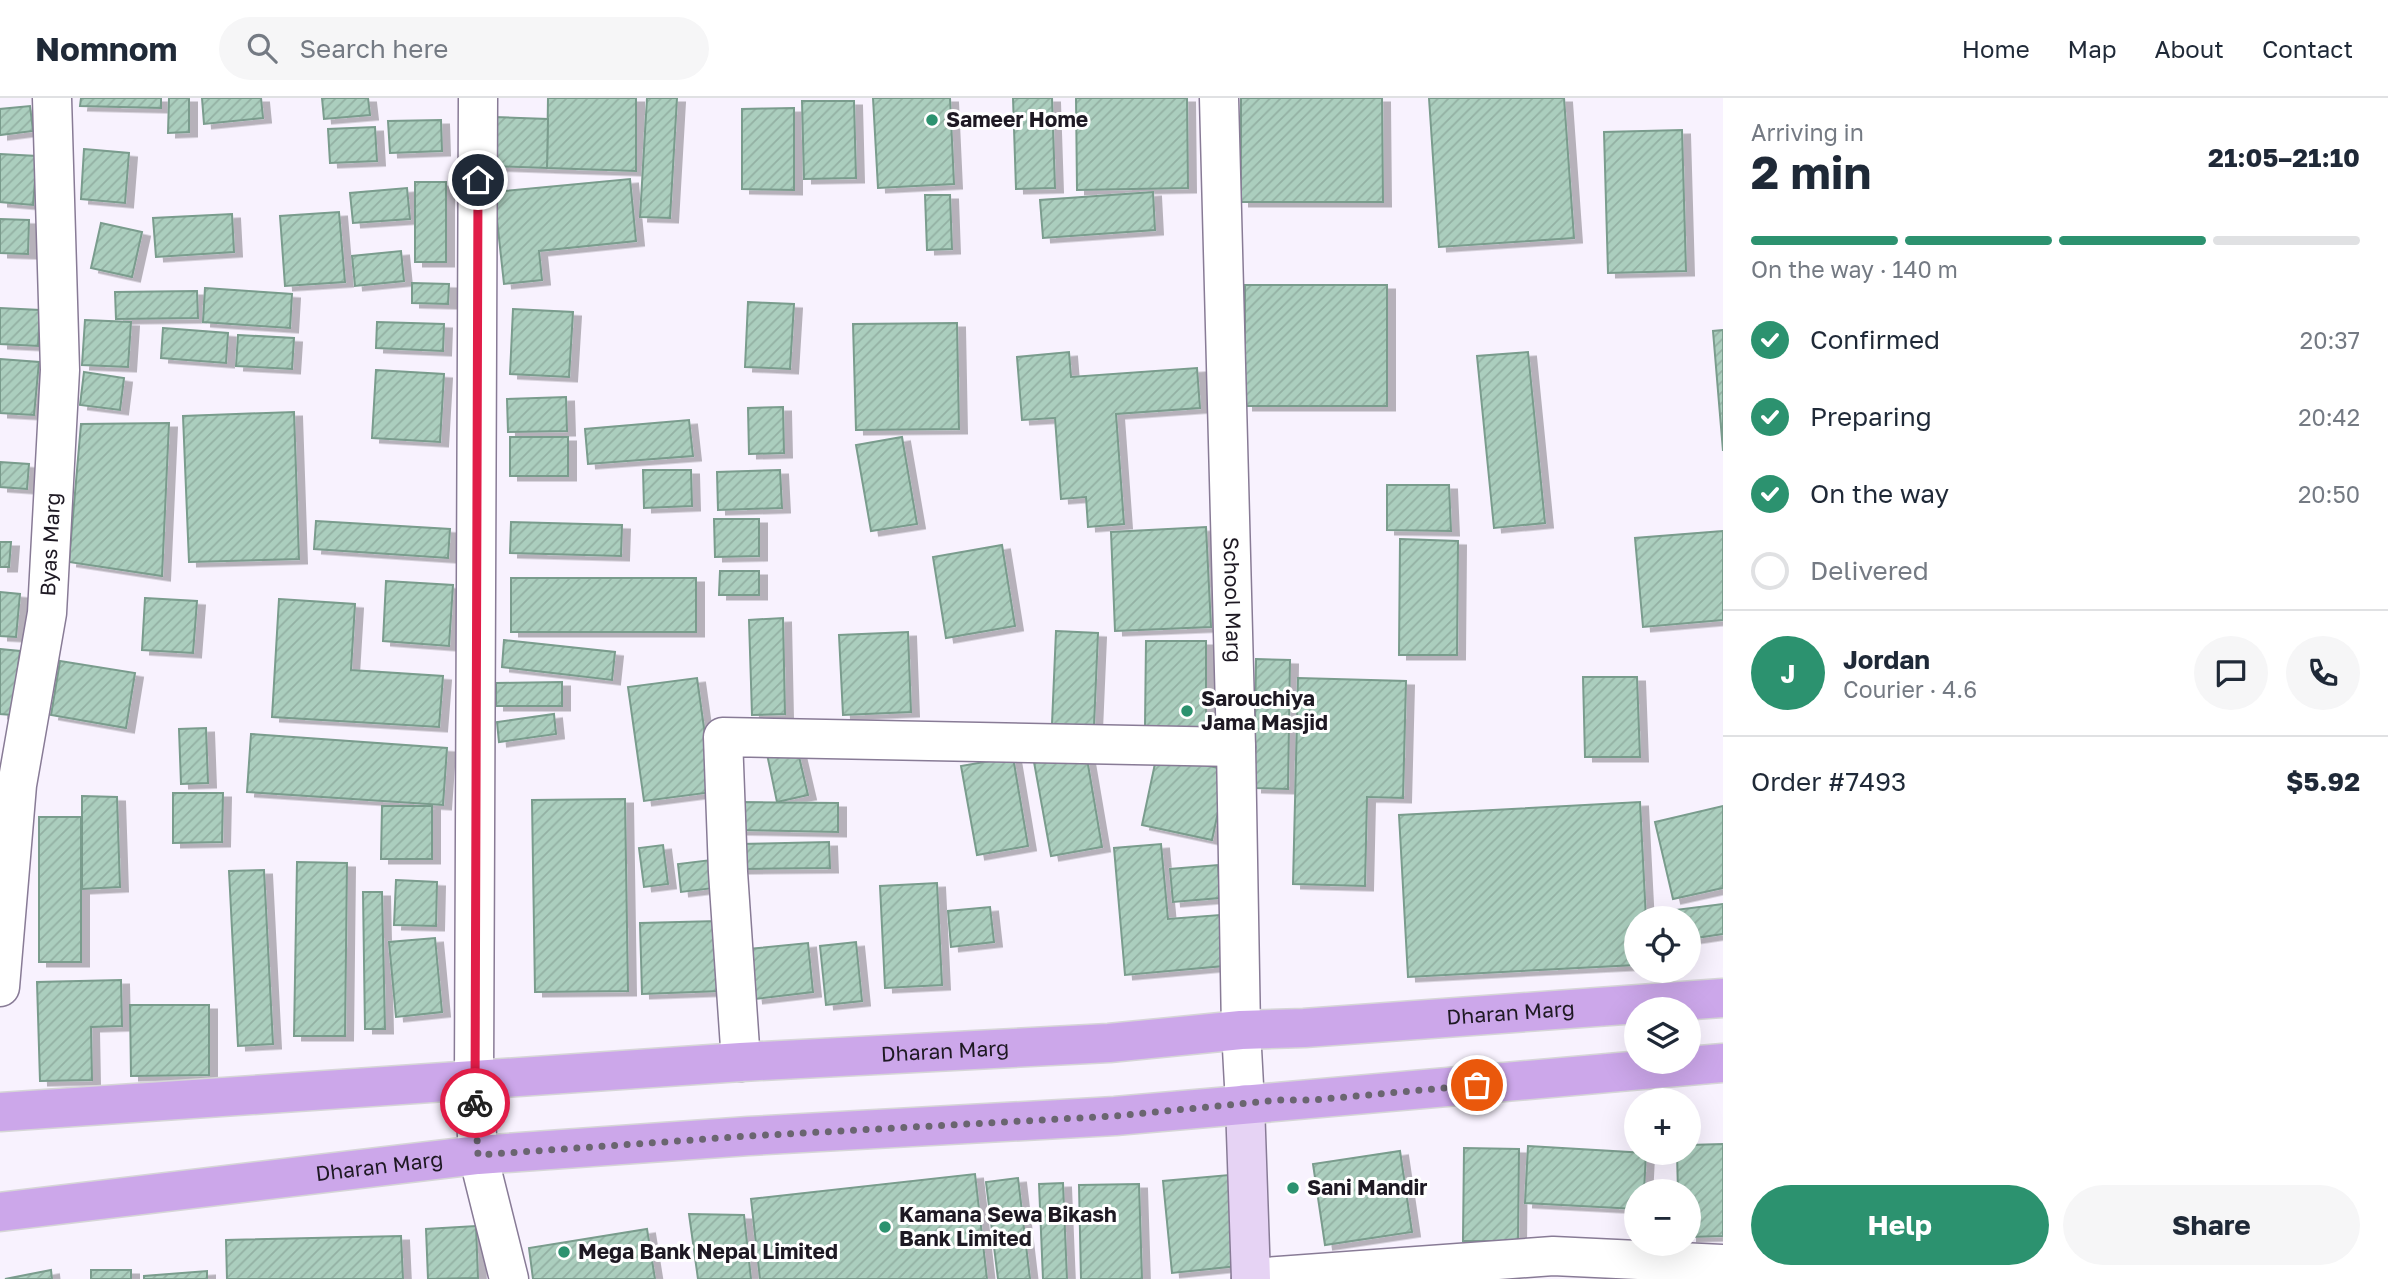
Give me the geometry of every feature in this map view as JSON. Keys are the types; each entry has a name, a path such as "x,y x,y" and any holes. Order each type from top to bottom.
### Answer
{"main road":[{"name":"Dharan Marg","path":"0,1112 740,1062 1109,1043 1241,1030 1304,1028 1723,998"},
{"name":"Dharan Marg","path":"0,1212 478,1155 749,1136 1115,1116 1723,1063"},
{"path":"1245,1104 1251,1278"}],"street":[{"name":"Byas Marg","path":"0,987 9,784 47,613 51,545 60,370 52,98"},
{"path":"478,98 474,1079 478,1155 509,1279"},
{"name":"School Marg","path":"1219,98 1245,1104"},
{"path":"740,1062 723,737 1236,747"},
{"path":"1251,1278 1553,1256 1723,1264"}],"building":[{"path":"81,98 161,98 161,108 80,106"},
{"path":"169,98 189,98 189,132 168,133"},
{"path":"202,98 261,98 263,118 204,124"},
{"path":"322,98 368,98 370,115 324,119"},
{"path":"548,98 636,98 636,171 547,168"},
{"path":"647,98 677,98 670,218 640,217"},
{"path":"873,98 950,98 954,184 878,188"},
{"path":"1013,98 1052,98 1055,188 1016,189"},
{"path":"1076,98 1187,98 1188,188 1077,190"},
{"path":"1241,98 1382,98 1383,202 1241,202"},
{"path":"1429,98 1564,98 1574,238 1439,247"},
{"path":"802,101 854,101 856,178 804,179"},
{"path":"30,106 33,131 0,135 0,109"},
{"path":"794,108 794,190 742,189 742,109"},
{"path":"493,117 548,119 547,168 492,166"},
{"path":"441,120 442,151 390,153 388,121"},
{"path":"375,127 377,161 330,163 328,129"},
{"path":"1682,130 1686,271 1608,273 1604,132"},
{"path":"84,149 129,153 125,203 81,199"},
{"path":"0,154 37,156 33,205 0,202"},
{"path":"630,179 636,241 539,251 542,280 504,284 494,192"},
{"path":"415,182 446,182 446,262 415,262"},
{"path":"407,188 410,219 353,223 350,193"},
{"path":"1153,192 1155,230 1043,238 1040,200"},
{"path":"925,195 950,195 952,249 927,250"},
{"path":"339,212 345,282 285,286 280,216"},
{"path":"232,214 234,252 156,257 153,218"},
{"path":"0,219 29,220 28,254 0,253"},
{"path":"101,223 142,232 132,277 91,268"},
{"path":"401,251 404,281 355,286 352,256"},
{"path":"412,283 449,284 448,304 412,303"},
{"path":"1245,285 1387,285 1387,406 1245,406"},
{"path":"205,288 292,294 290,328 203,322"},
{"path":"197,291 198,318 116,319 115,292"},
{"path":"748,302 794,304 790,369 745,367"},
{"path":"0,308 40,310 38,346 0,344"},
{"path":"513,309 573,312 569,377 510,374"},
{"path":"85,320 131,322 128,367 82,365"},
{"path":"377,322 444,324 443,351 376,348"},
{"path":"957,323 959,429 856,430 853,324"},
{"path":"163,328 228,333 226,363 161,358"},
{"path":"1723,330 1723,451 1713,331"},
{"path":"238,335 294,338 292,369 236,366"},
{"path":"1069,352 1071,377 1197,368 1200,408 1116,414 1124,524 1088,527 1086,497 1061,499 1055,418 1022,420 1017,357"},
{"path":"1528,352 1545,523 1494,528 1477,356"},
{"path":"0,359 39,362 34,415 0,413"},
{"path":"376,370 444,374 440,442 372,438"},
{"path":"84,372 124,378 120,410 80,405"},
{"path":"566,397 567,431 508,432 507,399"},
{"path":"783,407 784,453 749,454 748,408"},
{"path":"294,412 299,559 189,562 183,416"},
{"path":"689,420 693,456 588,464 585,429"},
{"path":"169,423 162,576 69,562 81,424"},
{"path":"510,437 568,437 568,476 510,476"},
{"path":"902,437 917,524 871,531 856,445"},
{"path":"0,462 29,464 27,489 0,487"},
{"path":"643,470 691,470 692,506 644,508"},
{"path":"780,470 782,508 718,510 717,472"},
{"path":"1387,485 1449,485 1451,531 1387,530"},
{"path":"714,519 759,519 759,556 715,557"},
{"path":"316,521 450,529 448,558 314,549"},
{"path":"511,522 622,525 621,556 510,553"},
{"path":"1206,527 1211,627 1115,631 1111,532"},
{"path":"1723,531 1723,620 1643,627 1635,538"},
{"path":"1400,539 1458,541 1457,655 1399,655"},
{"path":"0,542 11,542 9,567 0,567"},
{"path":"1002,545 1015,626 946,638 933,557"},
{"path":"720,571 759,571 759,595 719,595"},
{"path":"511,578 696,578 696,632 511,632"},
{"path":"386,581 453,585 449,646 383,641"},
{"path":"0,592 20,594 16,637 0,636"},
{"path":"145,598 197,601 193,653 142,650"},
{"path":"279,599 355,604 351,670 443,676 439,727 272,717"},
{"path":"783,618 785,714 752,715 749,620"},
{"path":"1056,631 1098,633 1094,726 1052,724"},
{"path":"908,632 911,712 843,715 839,635"},
{"path":"504,640 615,652 612,680 502,667"},
{"path":"1146,641 1206,641 1206,727 1145,727"},
{"path":"0,649 20,651 12,715 0,714"},
{"path":"1256,659 1290,660 1288,789 1254,788"},
{"path":"60,661 135,673 126,728 51,715"},
{"path":"1583,677 1637,677 1640,757 1585,757"},
{"path":"697,678 713,792 644,801 628,687"},
{"path":"1298,678 1406,681 1403,798 1367,797 1365,886 1293,884"},
{"path":"562,682 562,706 496,706 496,683"},
{"path":"554,714 556,734 499,742 497,722"},
{"path":"206,728 208,783 181,784 179,729"},
{"path":"251,734 447,748 443,805 247,792"},
{"path":"797,748 808,795 777,802 767,754"},
{"path":"1086,753 1102,847 1051,856 1034,762"},
{"path":"1157,754 1227,770 1212,840 1142,825"},
{"path":"1013,757 1028,846 977,855 961,766"},
{"path":"173,793 223,793 222,842 173,843"},
{"path":"82,796 117,797 120,887 82,889"},
{"path":"625,799 628,991 535,992 532,800"},
{"path":"740,802 838,803 838,832 739,830"},
{"path":"1640,802 1645,906 1624,906 1624,966 1408,977 1399,815"},
{"path":"382,806 432,806 432,859 381,859"},
{"path":"1723,806 1723,888 1673,899 1655,822"},
{"path":"39,817 81,817 81,962 39,962"},
{"path":"829,842 830,868 739,869 740,844"},
{"path":"1161,844 1168,919 1220,915 1224,966 1125,975 1114,848"},
{"path":"663,845 668,884 644,887 639,848"},
{"path":"711,860 714,888 681,892 678,864"},
{"path":"297,862 347,863 345,1036 294,1036"},
{"path":"1218,865 1220,898 1173,902 1170,869"},
{"path":"264,870 273,1044 238,1046 229,871"},
{"path":"396,880 437,882 436,926 394,925"},
{"path":"937,883 942,985 885,988 880,886"},
{"path":"363,892 382,892 385,1029 365,1029"},
{"path":"1723,904 1723,934 1701,937 1701,907"},
{"path":"990,907 994,942 951,947 948,911"},
{"path":"718,921 721,991 642,994 640,923"},
{"path":"435,938 442,1012 396,1017 389,942"},
{"path":"856,942 862,1001 826,1005 820,946"},
{"path":"808,943 813,992 755,999 749,949"},
{"path":"121,980 122,1026 91,1027 92,1080 40,1081 37,982"},
{"path":"130,1005 209,1005 209,1075 131,1076"},
{"path":"1723,1144 1723,1236 1701,1237 1701,1179 1678,1179 1677,1165 1701,1165 1701,1145"},
{"path":"1528,1146 1624,1152 1624,1165 1645,1165 1645,1179 1624,1179 1624,1208 1525,1203"},
{"path":"1464,1148 1519,1149 1518,1241 1463,1241"},
{"path":"1400,1151 1412,1232 1325,1245 1313,1164"},
{"path":"975,1174 987,1279 760,1279 751,1199"},
{"path":"1229,1175 1238,1266 1172,1273 1163,1181"},
{"path":"1018,1178 1030,1279 998,1279 986,1182"},
{"path":"1063,1183 1067,1279 1043,1279 1039,1184"},
{"path":"1139,1184 1142,1279 1081,1279 1079,1185"},
{"path":"689,1214 744,1215 751,1279 698,1279"},
{"path":"476,1226 478,1278 428,1279 426,1229"},
{"path":"647,1229 655,1279 533,1279 529,1248"},
{"path":"401,1236 403,1279 227,1279 226,1240"},
{"path":"51,1270 52,1279 5,1279"},
{"path":"91,1270 131,1270 131,1279 91,1279"},
{"path":"207,1271 207,1279 144,1279 144,1276"}],"way so far":[{"path":"475,1103 478,1155 749,1136 1115,1116 1477,1085"}],"place":[{"name":"Sameer Home","path":"932,120"},
{"name":"Sarouchiya Jama Masjid","path":"1187,711"},
{"name":"Sani Mandir","path":"1293,1188"},
{"name":"Kamana Sewa Bikash Bank Limited","path":"885,1227"},
{"name":"Mega Bank Nepal Limited","path":"564,1252"}],"route":[{"path":"475,1103 478,180"}]}
